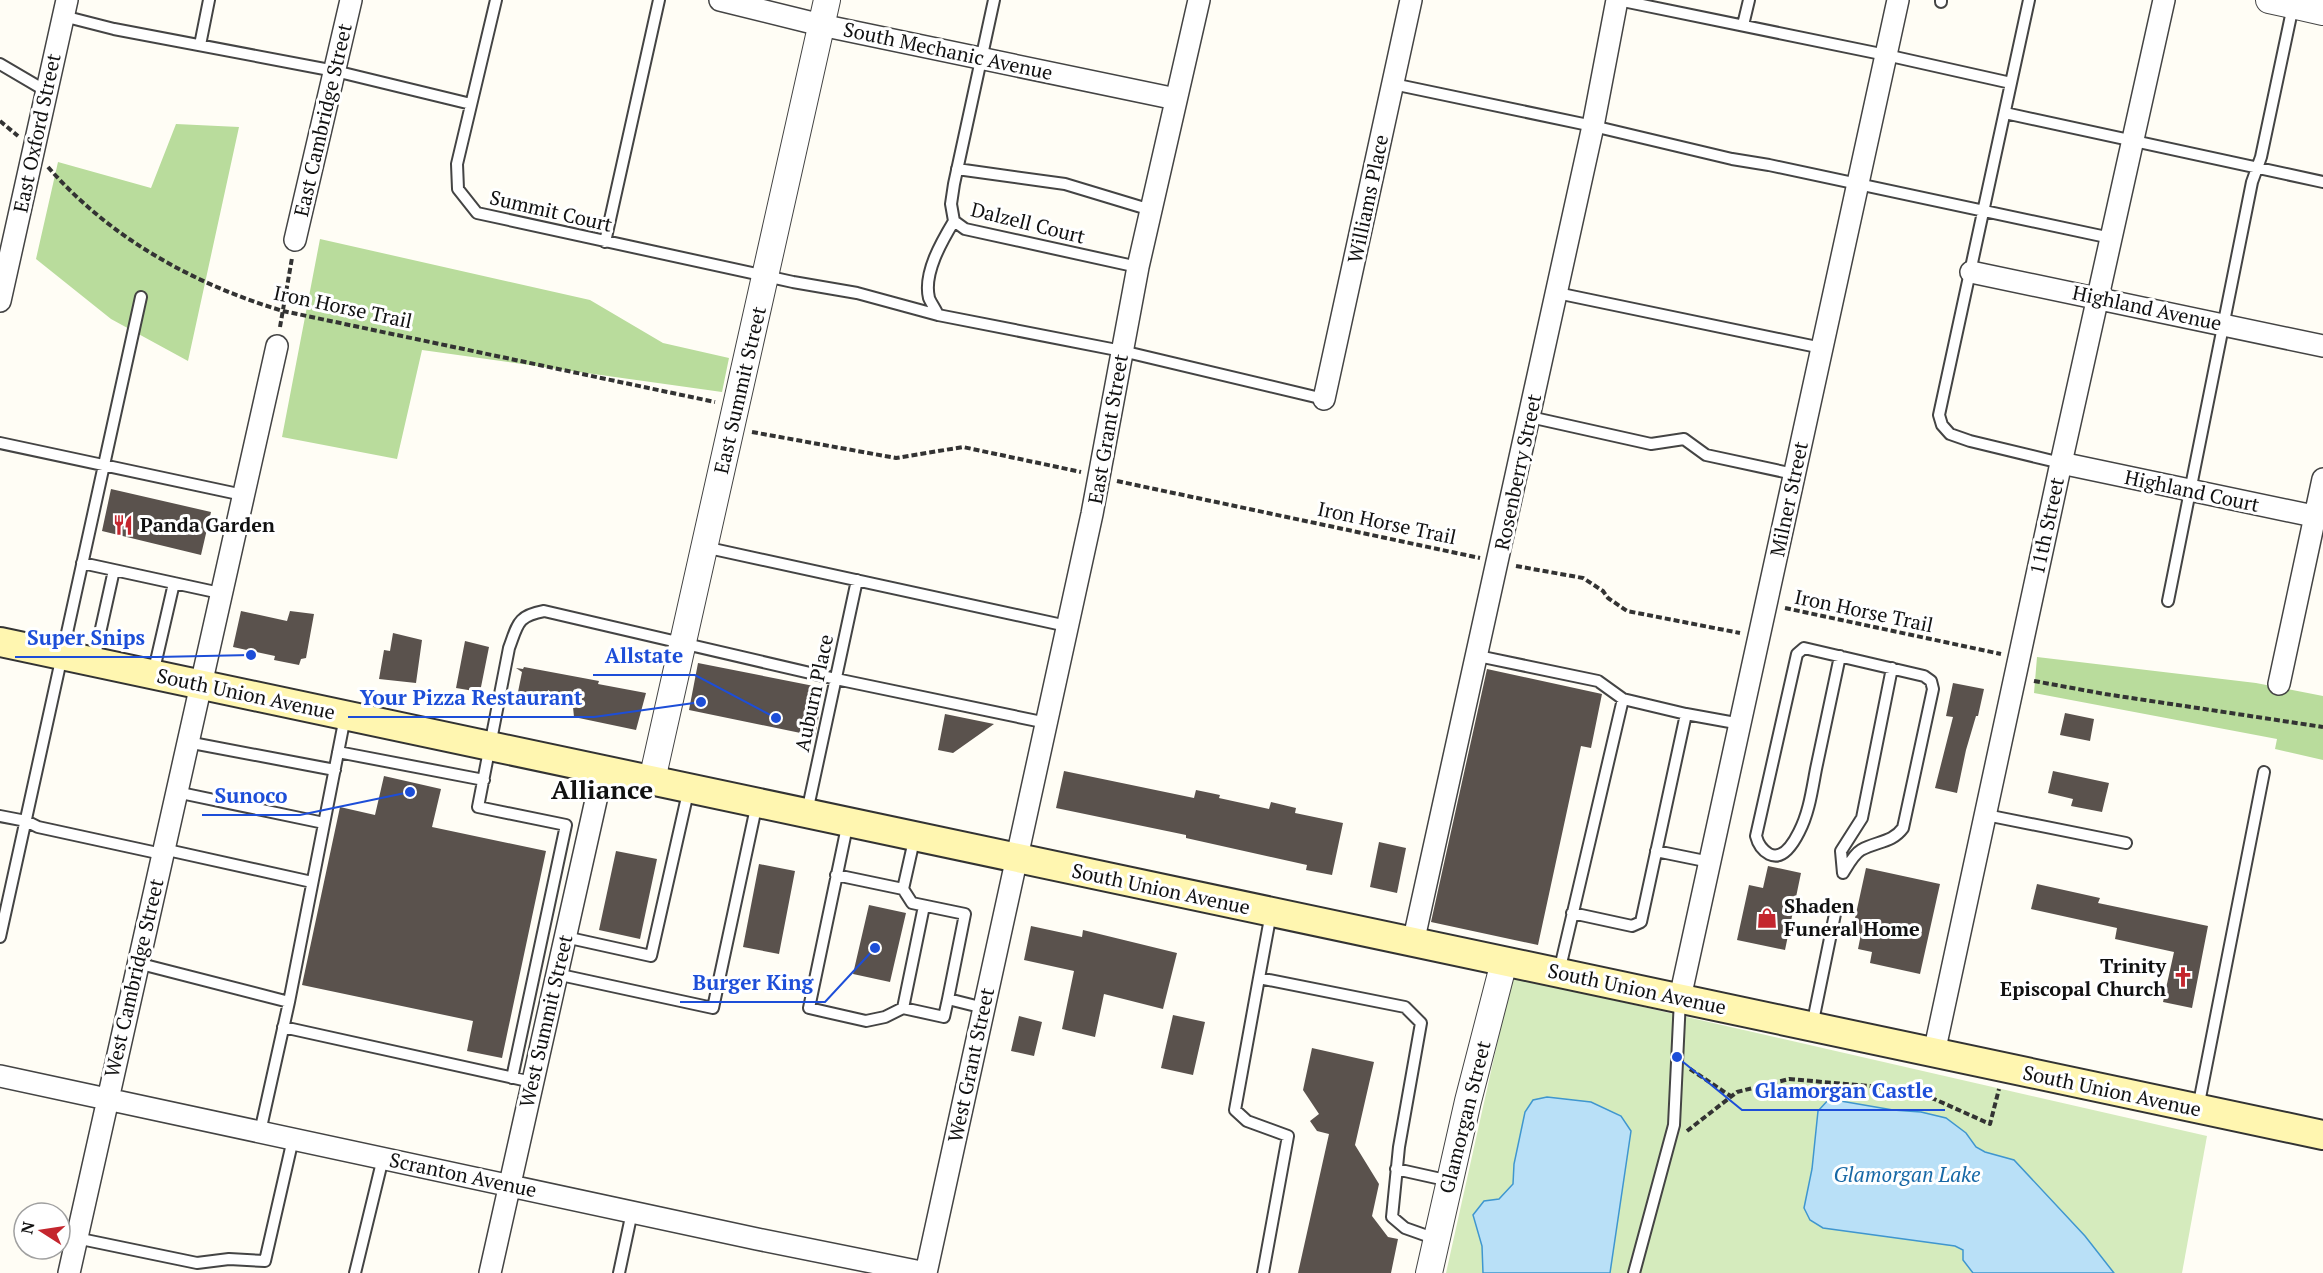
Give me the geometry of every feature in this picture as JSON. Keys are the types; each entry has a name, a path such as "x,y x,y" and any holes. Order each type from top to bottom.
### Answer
{"main road":[{"name":"South Union Avenue","path":"0,642 2323,1135"}],"street":[{"name":"East Cambridge Street","path":"295,240 351,0"},
{"name":"South Mechanic Avenue","path":"720,0 821,25 1176,99"},
{"name":"East Summit Street","path":"652,780 827,0"},
{"name":"East Grant Street","path":"1017,858 1098,476 1138,267 1199,0"},
{"name":"Williams Place","path":"1324,399 1411,0"},
{"name":"Rosenberry Street","path":"1413,943 1557,293 1617,0"},
{"name":"Milner Street","path":"1680,998 1898,0"},
{"name":"11th Street","path":"1934,1053 2164,0"},
{"path":"2281,3 2323,12"},
{"name":"East Oxford Street","path":"0,301 6,246 34,150 65,8"},
{"name":"Highland Avenue","path":"1971,272 2323,346"},
{"path":"200,684 277,346"},
{"name":"Highland Court","path":"2061,464 2319,518"},
{"path":"2278,684 2319,518 2323,479"},
{"name":"West Cambridge Street","path":"69,1273 200,684"},
{"name":"West Summit Street","path":"490,1273 508,1185 522,1080 556,974 603,769"},
{"name":"West Grant Street","path":"926,1273 1017,858"},
{"name":"Glamorgan Street","path":"1429,1273 1449,1181 1504,962"},
{"name":"Scranton Avenue","path":"0,1076 926,1273"}],"lane":[{"path":"200,45 209,0"},
{"name":"Summit Court","path":"496,0 457,164 458,189 477,213 605,242 858,293 938,315 1122,351 1324,399"},
{"path":"605,242 659,0"},
{"name":"Dalzell Court","path":"993,0 957,169 951,204 954,221 965,229 1138,267"},
{"path":"1617,0 2011,83"},
{"path":"1743,25 1749,0"},
{"path":"2030,0 1939,415 1942,425 1950,434 2061,464"},
{"path":"2168,601 2257,168 2281,3"},
{"path":"65,8 114,29 335,71 471,104"},
{"path":"0,64 46,91"},
{"path":"1393,84 1593,126 1732,159 2111,238"},
{"path":"2005,113 2323,182"},
{"path":"957,169 1065,184 1151,210"},
{"path":"938,315 929,297 930,277 936,252 954,221"},
{"path":"1557,293 1822,348"},
{"path":"0,937 141,297"},
{"path":"1530,417 1652,444 1684,439 1706,455 1794,474"},
{"path":"0,443 243,495"},
{"path":"704,547 1067,626"},
{"path":"82,563 220,593"},
{"path":"94,661 114,570"},
{"name":"Auburn Place","path":"807,812 857,580"},
{"path":"153,674 174,583"},
{"path":"283,1028 522,1080 566,825 478,807 509,648 518,624 527,614 544,611 836,679 1047,723"},
{"path":"1840,656 1809,800 1800,831 1789,848 1782,854 1773,856 1765,852 1758,844 1756,836 1797,654 1804,648 1840,656 1892,668 1924,676 1931,681 1933,689 1904,828 1898,836 1889,841 1859,851 1843,873"},
{"path":"1478,656 1598,681 1623,699 1741,724"},
{"path":"1840,885 1843,873 1841,851 1862,818 1892,668"},
{"path":"1558,973 1623,699"},
{"path":"1572,913 1632,926 1641,922 1686,714"},
{"path":"260,1132 345,715"},
{"path":"187,742 334,770"},
{"path":"338,752 484,780"},
{"path":"2198,1109 2264,772"},
{"path":"565,937 651,956 689,788"},
{"path":"175,792 324,823"},
{"path":"556,974 713,1008 758,802"},
{"path":"1986,815 2126,843"},
{"path":"0,816 38,827 312,882"},
{"path":"836,875 903,889 912,903 965,914 944,1017 903,1008 885,1017 866,1021 809,1008 836,875 848,821"},
{"path":"903,889 915,836"},
{"path":"561,848 584,853"},
{"path":"1656,851 1710,862"},
{"path":"903,1008 924,906"},
{"path":"1263,1273 1288,1137 1247,1121 1235,1110 1271,912"},
{"path":"1812,1027 1835,914"},
{"path":"137,963 288,1002"},
{"path":"1259,978 1405,1007 1421,1023 1396,1169 1392,1217 1405,1228 1436,1240"},
{"path":"1634,1273 1674,1125 1680,998"},
{"path":"948,999 984,1008"},
{"path":"76,1238 197,1263 229,1259 265,1261 293,1138"},
{"path":"355,1273 382,1158"},
{"path":"1396,1169 1449,1181"},
{"path":"620,1273 632,1212"}],"path":[{"name":"Iron Horse Trail","path":"0,121 34,150 65,186 111,225 160,260 245,300 283,311 733,417 896,458 963,447 1498,562 1583,578 1627,611 1743,633 1784,608 2017,668 2105,694 2323,728"},
{"path":"277,346 295,240"},
{"path":"1677,1061 1732,1097"},
{"path":"1668,1146 1737,1092 1790,1079 1914,1090 1990,1124 2004,1068"}],"green space":[{"path":"176,124 239,127 188,361 111,319 36,259 58,162 151,188"},
{"path":"320,239 590,300 663,343 729,358 722,392 422,350 397,459 282,437"},
{"path":"2037,657 2256,683 2323,696 2323,760 2275,749 2277,739 2034,693"},
{"path":"1512,977 2207,1136 2182,1273 1446,1273"}],"water":[{"path":"1547,1097 1591,1102 1621,1116 1631,1131 1610,1273 1483,1273 1482,1246 1473,1215 1484,1201 1499,1199 1513,1184 1514,1164 1525,1112 1533,1100"},
{"name":"Glamorgan Lake","path":"1829,1099 1893,1110 1921,1112 1946,1118 1966,1133 1976,1147 1985,1152 2014,1160 2085,1236 2114,1273 1973,1273 1963,1260 1963,1250 1955,1246 1823,1228 1810,1220 1804,1208 1812,1169 1818,1111"}],"building":[{"path":"111,489 211,512 201,555 102,531"},
{"path":"241,611 287,621 290,611 314,614 306,658 301,659 299,665 274,660 275,656 233,647"},
{"path":"393,633 422,640 416,683 379,679 384,650 390,651"},
{"path":"465,641 489,647 480,692 456,688"},
{"path":"698,663 824,688 815,736 689,710"},
{"path":"524,667 599,681 598,684 646,693 636,730 574,717 573,707 548,690 546,702 543,700 541,707 516,702 522,672 516,668 523,669"},
{"path":"1487,669 1602,694 1591,748 1581,746 1538,945 1431,922"},
{"path":"1953,683 1984,689 1978,716 1976,716 1966,750 1957,793 1935,788 1953,717 1946,716"},
{"path":"2065,713 2094,719 2090,741 2060,735"},
{"path":"945,714 994,724 953,753 938,750"},
{"path":"1064,771 1194,798 1196,790 1220,795 1219,798 1269,809 1271,802 1296,808 1295,813 1343,823 1332,875 1306,870 1307,865 1186,838 1186,835 1056,808"},
{"path":"2053,771 2109,783 2102,812 2071,806 2073,799 2048,793"},
{"path":"384,776 441,789 432,827 546,851 502,1058 467,1051 473,1021 302,985 340,807 375,815"},
{"path":"1379,842 1406,848 1397,893 1370,887"},
{"path":"616,851 657,859 640,939 599,930"},
{"path":"759,864 795,871 779,954 743,947"},
{"name":"Shaden Funeral Home","path":"1768,866 1801,873 1785,950 1737,940 1749,885 1763,888"},
{"path":"1866,868 1940,884 1920,974 1870,963 1872,952 1858,949 1861,934 1852,932"},
{"name":"Trinity Episcopal Church","path":"2037,884 2100,898 2098,903 2208,926 2192,1008 2163,1002 2174,952 2115,939 2117,928 2031,909"},
{"path":"869,905 906,913 890,982 853,974"},
{"path":"1031,926 1082,937 1083,930 1177,953 1163,1009 1104,994 1095,1037 1062,1029 1074,971 1024,960"},
{"path":"1173,1015 1205,1022 1193,1075 1161,1068"},
{"path":"1019,1016 1042,1022 1034,1056 1011,1051"},
{"path":"1312,1048 1374,1062 1355,1145 1379,1184 1372,1216 1388,1237 1398,1239 1391,1273 1298,1273 1329,1134 1317,1131 1310,1121 1319,1114 1303,1090"}],"place":[{"name":"Panda Garden","path":"123,525"},
{"name":"Super Snips","path":"251,655"},
{"name":"Your Pizza Restaurant","path":"701,702"},
{"name":"Allstate","path":"776,718"},
{"name":"Sunoco","path":"410,792"},
{"name":"Shaden Funeral Home","path":"1767,918"},
{"name":"Burger King","path":"875,948"},
{"name":"Trinity Episcopal Church","path":"2183,977"},
{"name":"Glamorgan Castle","path":"1677,1057"}],"district":[{"name":"Alliance","path":"602,790"}]}
